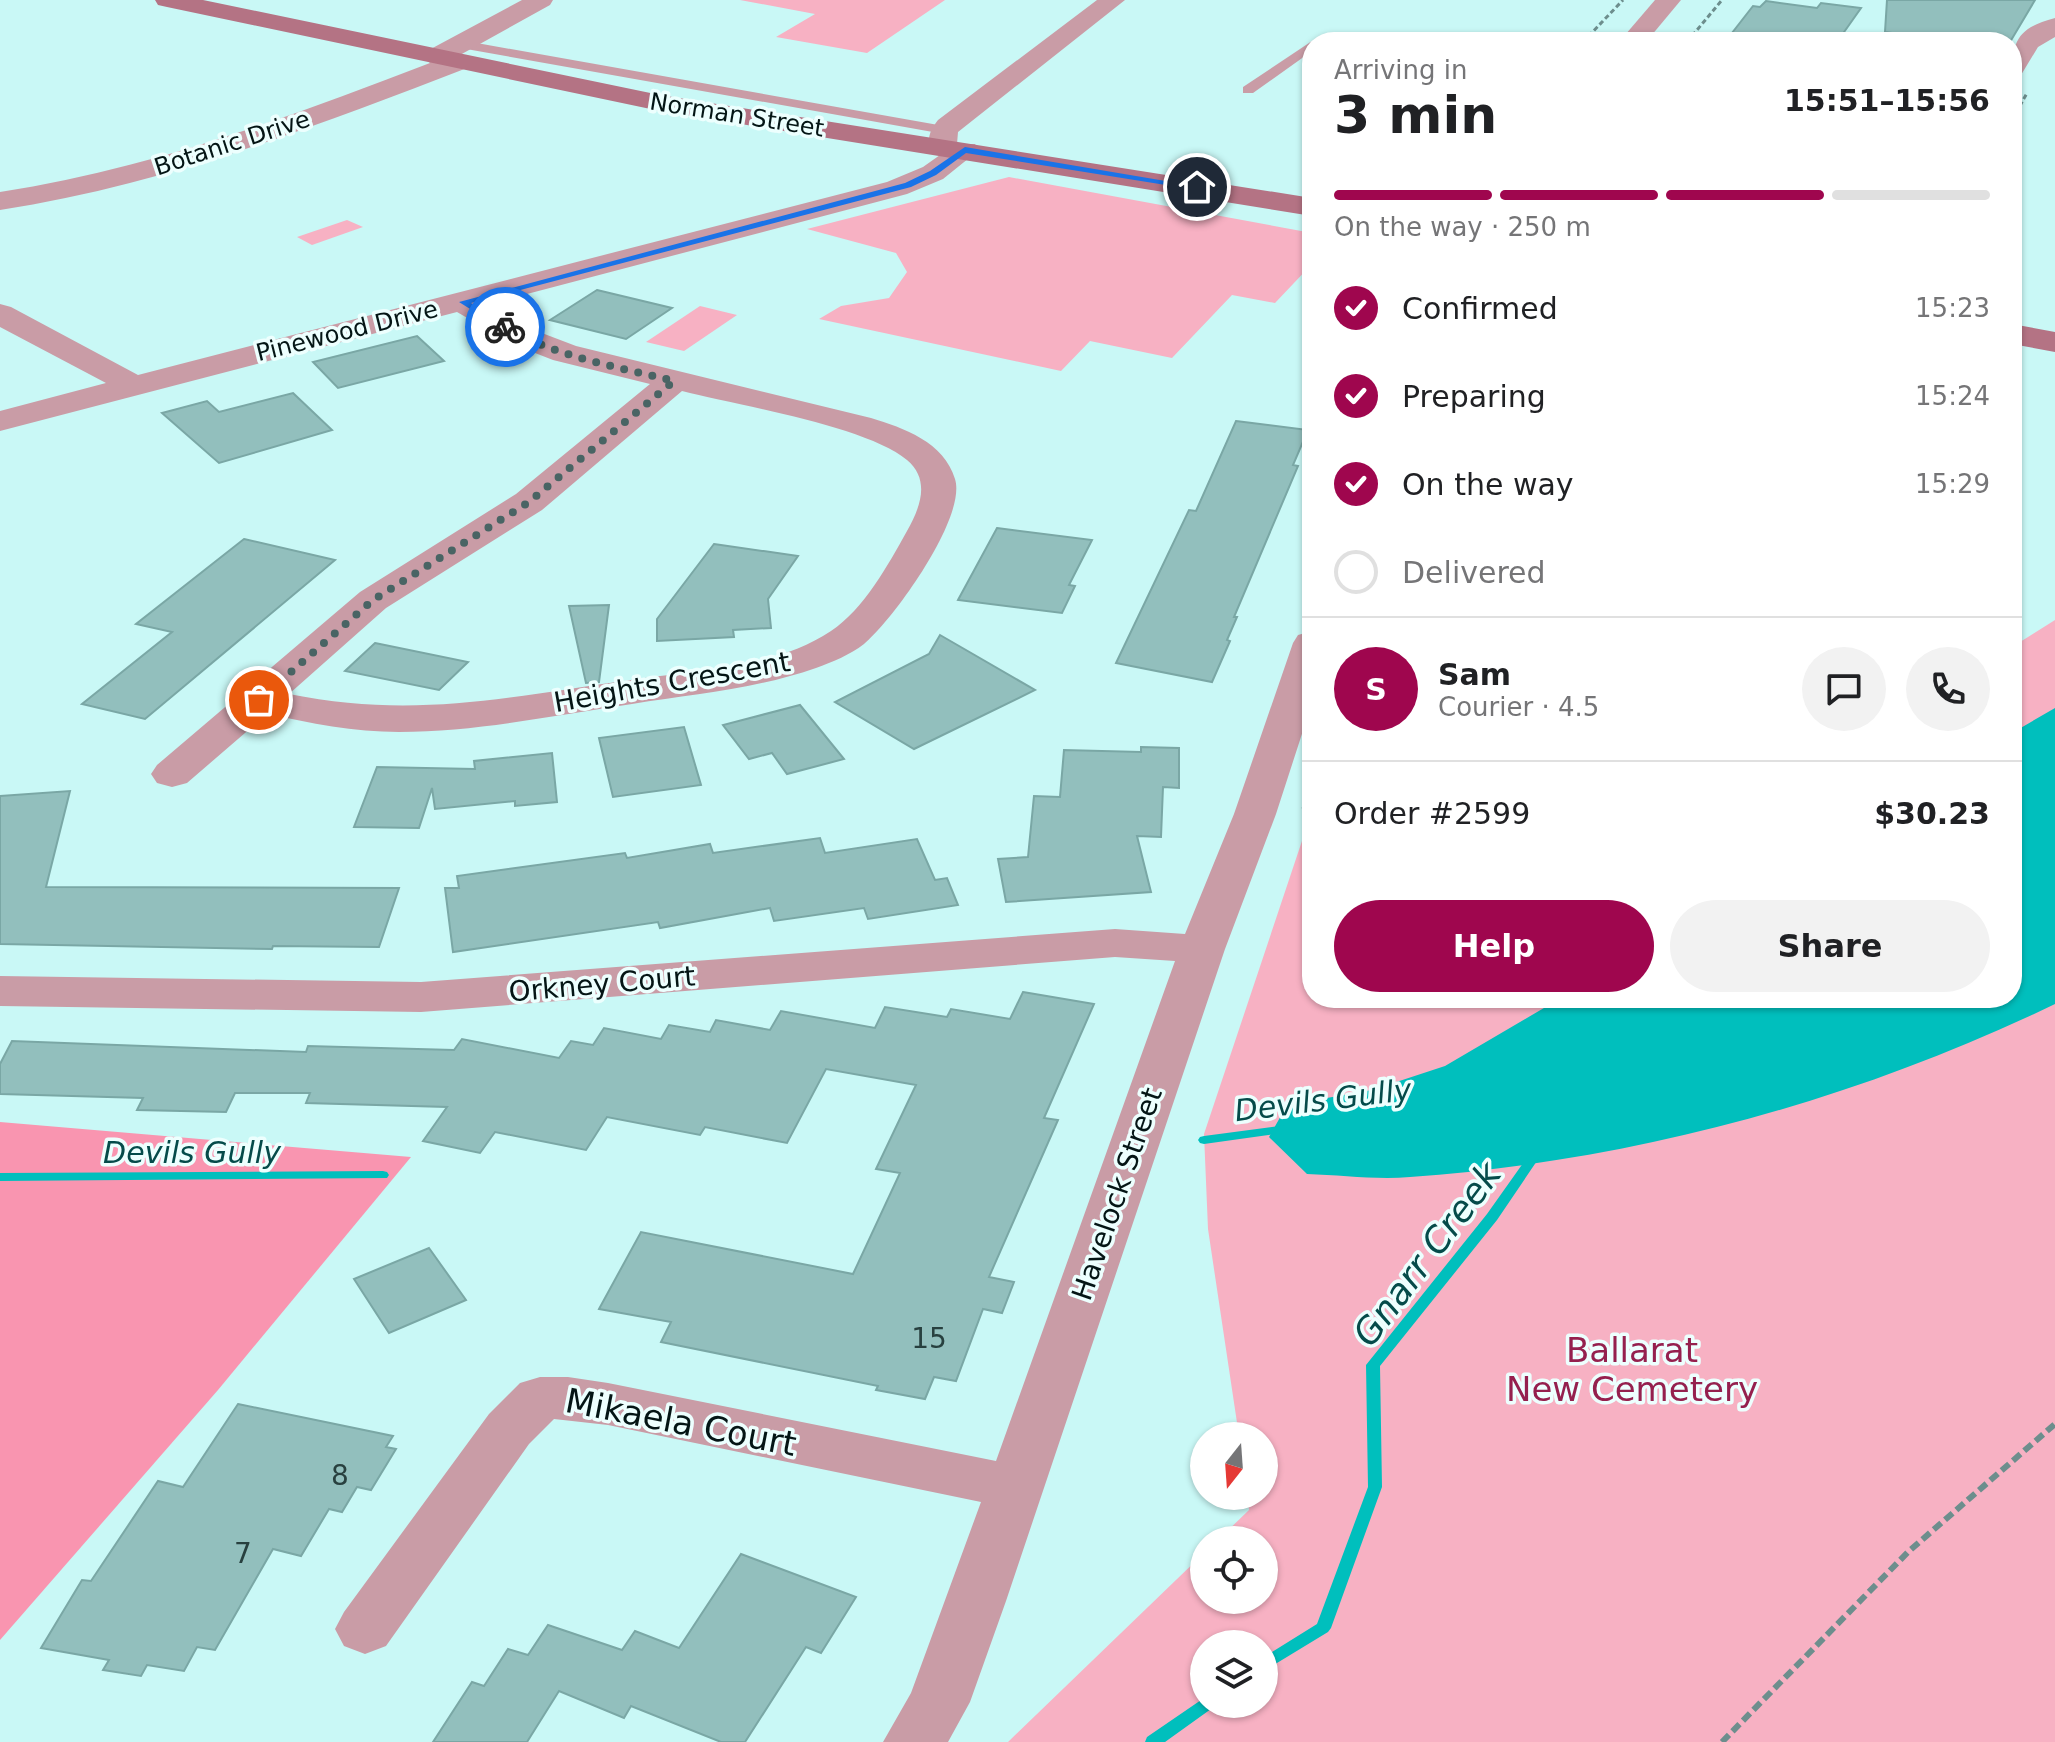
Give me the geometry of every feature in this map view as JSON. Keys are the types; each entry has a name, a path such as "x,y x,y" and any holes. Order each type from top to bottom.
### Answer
{"street":[{"name":"Norman Street","path":"167,0 451,54 660,103 951,142 1302,205"},
{"name":"Botanic Drive","path":"0,201 129,176 220,151 451,54 541,0"},
{"name":"Pinewood Drive","path":"0,421 908,185 933,173 951,142 1113,0"},
{"path":"1641,32 1669,0"},
{"path":"2022,52 2028,42 2055,26"},
{"name":"Heights Crescent","path":"259,700 308,711 372,719 455,717 774,668 832,647 851,635 881,603 937,505 940,493 931,467 907,444 871,427 674,381 542,345 463,302"},
{"path":"0,314 103,367 133,386"},
{"path":"2022,336 2055,342"},
{"path":"172,774 373,600 529,502 674,381"},
{"name":"Havelock Street","path":"915,1742 939,1702 1202,949 1302,685"},
{"name":"Orkney Court","path":"0,991 421,997 1115,943 1202,949"},
{"name":"Mikaela Court","path":"365,1629 509,1429 540,1398 568,1398 608,1404 1014,1487"}],"lane":[{"path":"1248,90 1302,52"}],"path":[{"path":"1593,32 1623,0"},
{"path":"1695,32 1722,0"},
{"path":"1722,1742 1908,1552 2055,1424"}],"green space":[{"path":"740,0 945,0 867,53 776,37 815,14"},
{"path":"1009,177 1302,231 1302,275 1275,303 1232,295 1172,358 1090,341 1061,371 819,319 841,306 889,298 907,272 896,253 807,229"},
{"path":"347,220 363,227 312,245 297,237"},
{"path":"700,306 737,315 684,351 646,342"},
{"name":"Ballarat New Cemetery","path":"2055,620 2055,1742 1008,1742 1190,1566 1190,1614 1278,1614 1278,1526 1232,1526 1249,1510 1278,1510 1278,1422 1237,1422 1208,1229 1204,1134 1302,841 1302,1008 2022,1008 2022,641"}],"shaded area":[{"path":"0,1122 411,1157 218,1390 0,1640"}],"water":[{"path":"2055,708 2055,1004 1901,1070 1821,1097 1741,1121 1577,1157 1410,1177 1307,1174 1269,1137 1287,1105 1372,1090 1445,1066 1544,1008 2022,1008 2022,727"}],"building":[{"path":"1887,0 2035,0 2016,32 1885,32"},
{"path":"1766,1 1817,8 1821,3 1861,8 1844,32 1733,32 1753,6 1760,7"},
{"path":"597,290 672,308 626,339 550,320"},
{"path":"417,336 444,361 338,388 313,362"},
{"path":"293,393 332,430 219,463 162,413 207,401 219,412"},
{"path":"1236,421 1302,429 1302,444 1293,465 1298,466 1234,617 1237,617 1227,640 1230,641 1212,682 1116,663 1189,510 1196,511"},
{"path":"997,528 1092,540 1069,585 1075,586 1062,613 958,600"},
{"path":"244,539 335,560 145,719 82,704 172,632 136,624"},
{"path":"714,544 798,556 768,599 771,628 733,630 734,637 657,641 657,619"},
{"path":"609,605 599,682 586,683 569,606"},
{"path":"940,635 1035,690 914,749 835,702 929,654"},
{"path":"375,643 468,662 439,690 345,671"},
{"path":"800,705 844,759 787,774 772,753 749,759 723,725"},
{"path":"684,727 701,785 613,797 599,738"},
{"path":"1141,747 1179,748 1179,788 1163,787 1161,837 1137,836 1151,892 1006,902 998,859 1028,857 1034,796 1060,797 1064,750 1141,752"},
{"path":"552,753 557,802 515,806 515,801 435,809 432,788 419,828 354,827 377,767 475,769 474,761"},
{"path":"70,791 46,887 399,888 379,947 273,946 272,949 0,944 0,796"},
{"path":"820,838 825,853 917,839 935,880 947,878 958,905 868,919 864,908 774,921 770,908 660,928 658,922 453,952 445,888 459,888 457,876 625,853 627,858 710,844 713,853"},
{"path":"1023,992 1094,1004 1044,1118 1058,1120 989,1277 1014,1282 1002,1313 983,1309 956,1381 934,1377 925,1399 876,1390 878,1386 661,1342 671,1322 599,1309 641,1232 853,1274 900,1173 876,1169 916,1085 826,1069 787,1143 705,1127 700,1135 607,1117 586,1150 495,1132 480,1153 423,1141 447,1107 306,1103 310,1093 235,1093 226,1112 137,1110 143,1098 0,1094 0,1064 12,1041 306,1052 308,1046 454,1050 462,1039 559,1058 571,1041 593,1045 604,1028 661,1039 669,1025 710,1032 716,1020 770,1030 781,1011 875,1028 885,1007 947,1017 951,1009 1010,1019"},
{"path":"429,1248 466,1300 389,1333 354,1279"},
{"path":"238,1404 393,1436 386,1447 396,1449 371,1490 357,1487 342,1512 329,1509 301,1556 273,1549 215,1650 197,1647 184,1671 147,1665 141,1676 103,1670 109,1660 41,1648 82,1580 91,1581 158,1481 183,1487"},
{"path":"741,1554 856,1597 821,1653 806,1647 745,1742 721,1742 631,1706 624,1718 559,1691 527,1742 433,1742 472,1682 484,1686 508,1649 528,1655 548,1625 622,1650 635,1631 679,1648"}],"waterway":[{"name":"Devils Gully","path":"1204,1140 1287,1129"},
{"name":"Gnarr Creek","path":"1278,1656 1323,1628 1375,1487 1373,1365 1492,1217 1537,1152"},
{"name":"Devils Gully","path":"0,1177 383,1175"},
{"name":"Gnarr Creek","path":"1153,1742 1190,1715"}],"way so far":[{"path":"259,700 373,600 551,486 674,381 565,353 505,327"}],"route":[{"path":"505,327 463,302 908,185 933,173 965,150 1197,187"}]}
